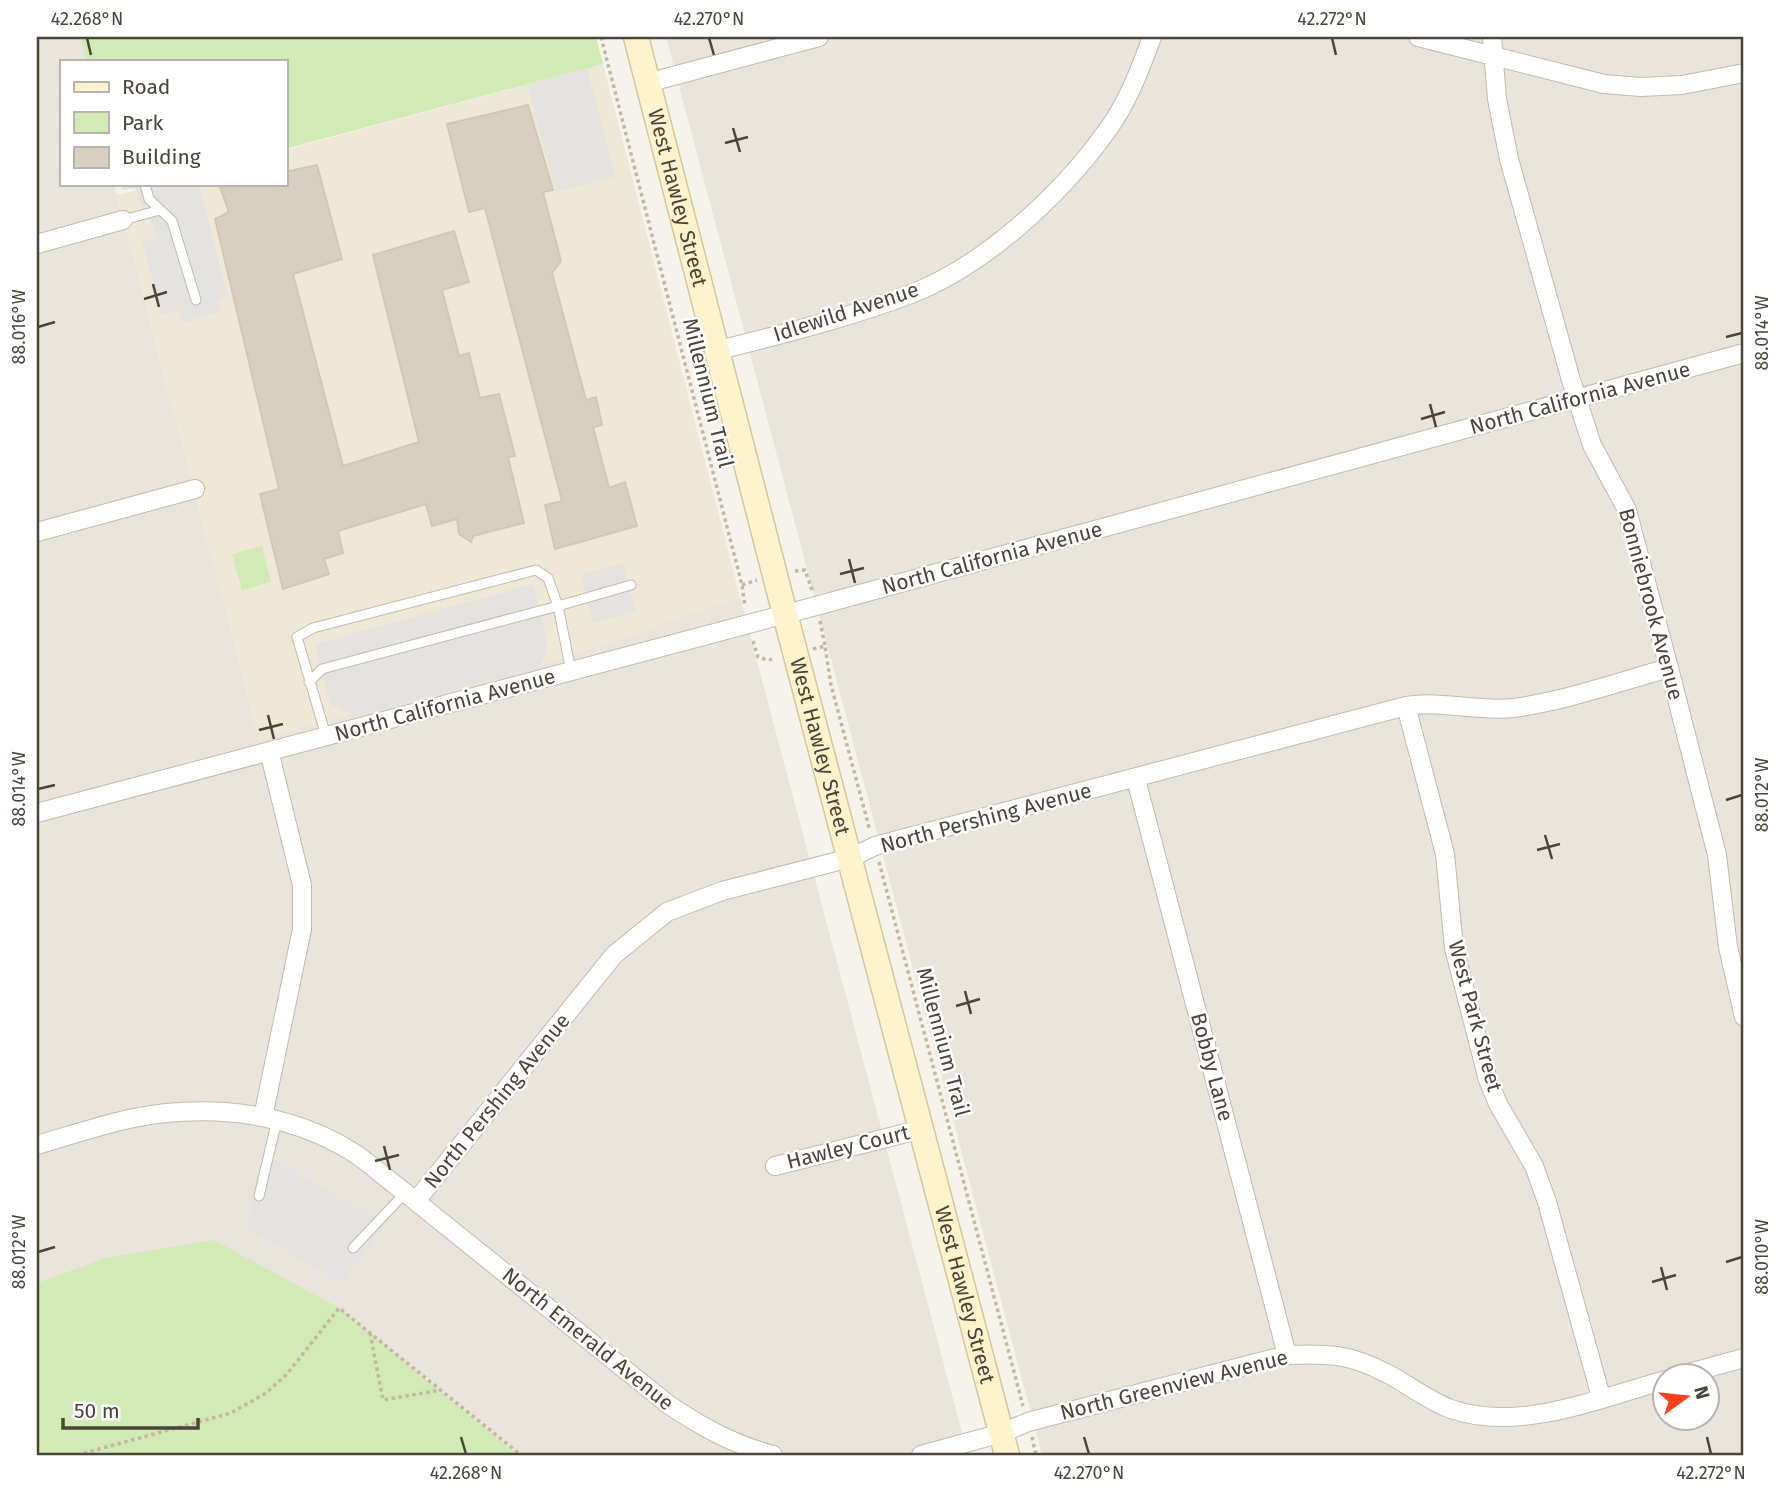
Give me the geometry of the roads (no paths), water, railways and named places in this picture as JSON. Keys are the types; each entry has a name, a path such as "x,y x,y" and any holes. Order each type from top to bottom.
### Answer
{"street":[{"name":"West Hawley Street","path":"636,37 716,351 1005,1444"},
{"path":"648,83 819,37"},
{"name":"Idlewild Avenue","path":"716,351 837,319 913,293 989,249 1027,220 1055,193 1106,132 1124,103 1152,37"},
{"path":"1418,37 1604,84 1641,87 1706,82 1744,73"},
{"name":"Bonniebrook Avenue","path":"1492,37 1497,99 1509,159 1576,399 1603,468 1627,510 1670,668 1717,855 1728,947 1744,1017"},
{"path":"37,244 123,220"},
{"name":"North California Avenue","path":"37,813 785,614 1744,353"},
{"path":"37,532 195,489"},
{"name":"North Pershing Avenue","path":"37,1145 165,1113 234,1111 312,1131 352,1152 411,1197 614,955 667,912 722,891 849,858 875,846 1406,706 1444,703 1482,709 1512,708 1670,668"},
{"name":"West Park Street","path":"1406,706 1444,854 1454,948 1488,1080 1498,1104 1534,1166 1547,1202 1601,1397"},
{"path":"269,751 302,885 302,929 270,1119"},
{"name":"Bobby Lane","path":"1136,779 1287,1355"},
{"name":"Hawley Court","path":"775,1166 922,1129"},
{"name":"North Emerald Avenue","path":"411,1197 669,1405 707,1431 743,1447 773,1455"},
{"name":"North Greenview Avenue","path":"921,1455 1005,1444 1028,1422 1287,1355 1325,1353 1354,1359 1387,1373 1419,1394 1452,1409 1479,1416 1523,1417 1652,1383"},
{"path":"1722,1365 1744,1359"}],"lane":[{"path":"146,186 149,199 172,221 196,300"},
{"path":"123,220 160,210"},
{"path":"326,736 297,637 313,628 536,570 548,578 558,606 571,671"},
{"path":"309,682 322,669 631,585"},
{"path":"259,1196 270,1119"},
{"path":"353,1248 411,1197"}]}
